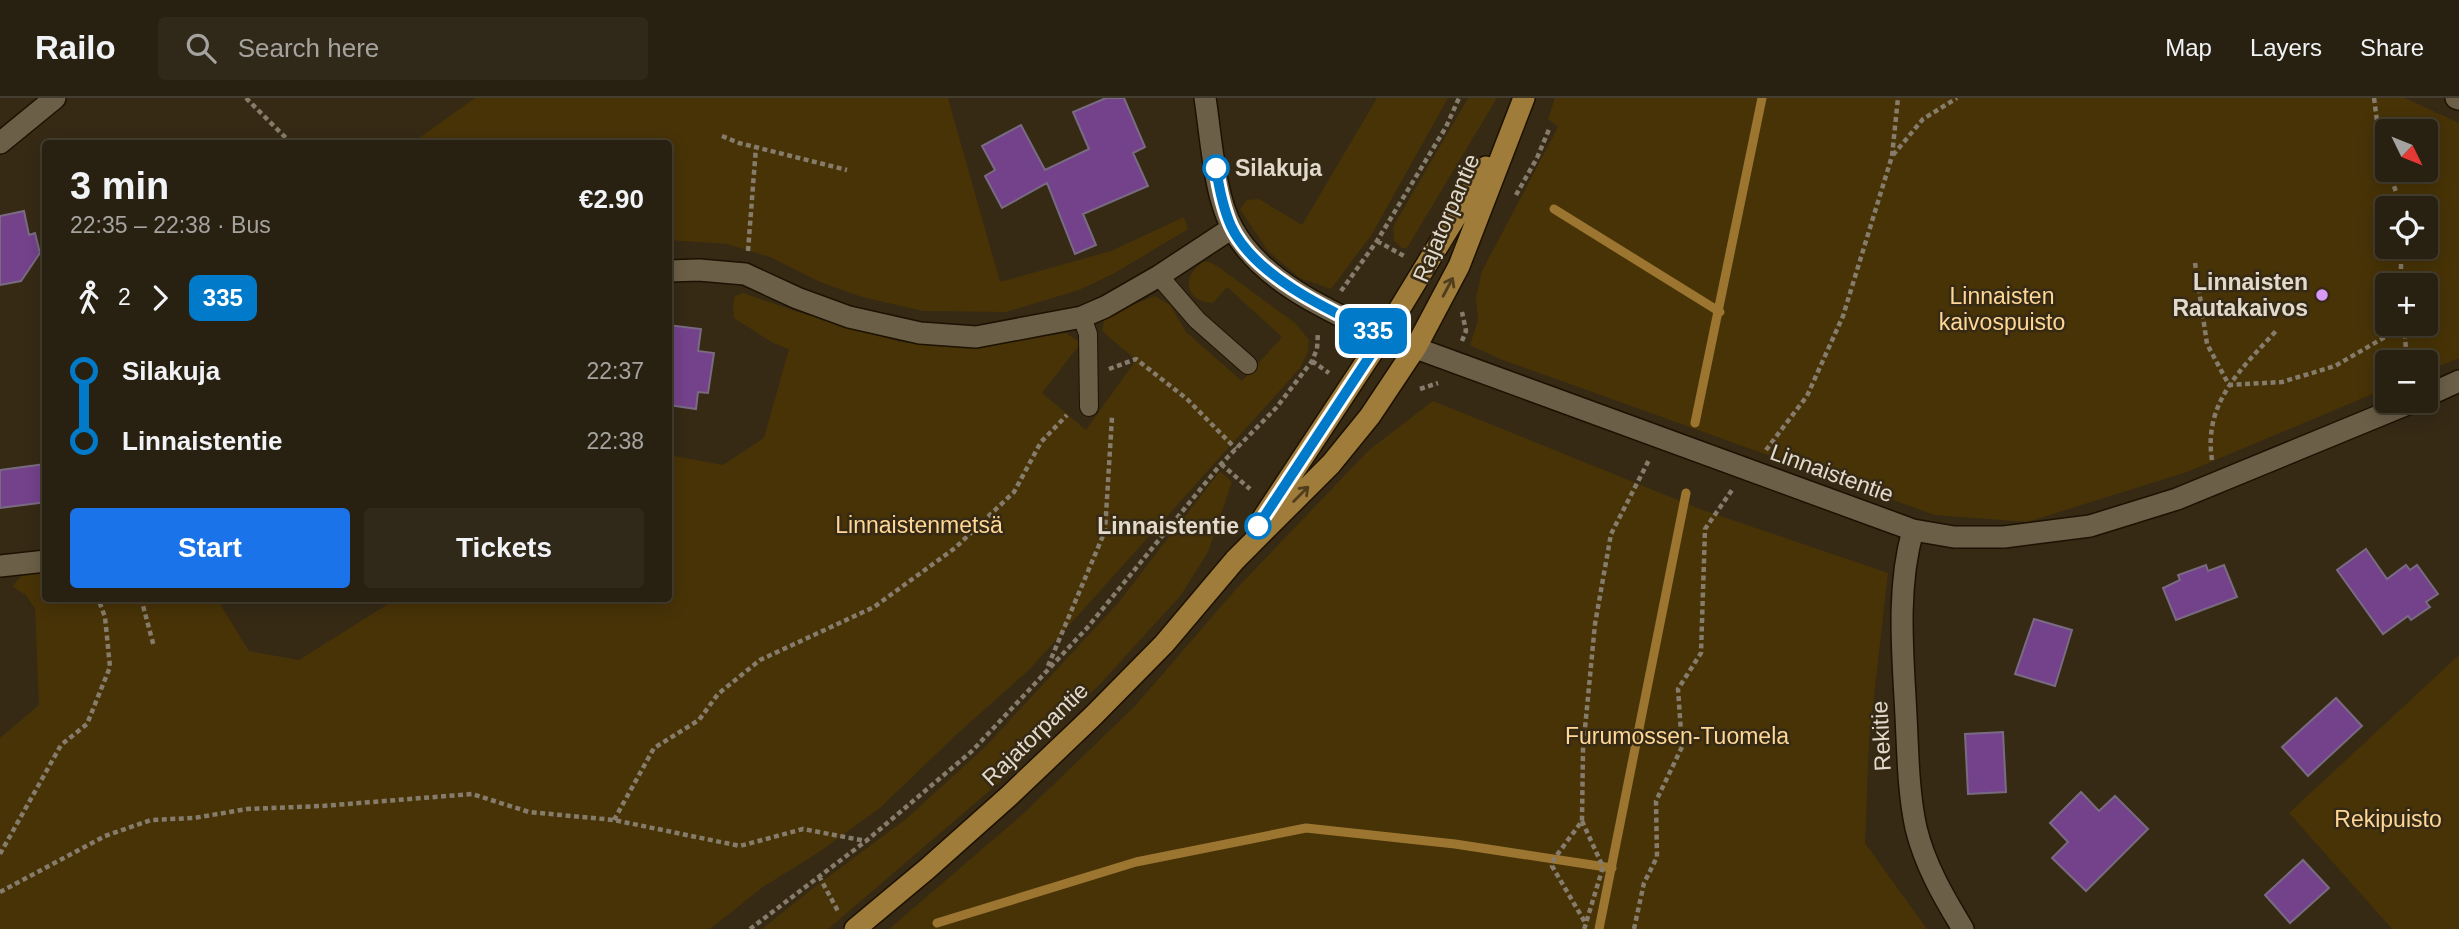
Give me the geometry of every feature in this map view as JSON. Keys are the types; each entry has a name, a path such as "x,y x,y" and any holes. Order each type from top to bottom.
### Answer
{"main road":[{"name":"Rajatorpantie","path":"848,924 1009,796 1093,716 1164,643 1235,560 1331,464 1370,416 1416,347 1459,266 1524,98"},
{"name":"Rajatorpantie","path":"1235,560 1383,336 1514,120"}],"street":[{"path":"0,143 55,98"},
{"name":"Linnaistentie","path":"1205,98 1219,187 1232,228 1253,256 1287,285 1329,311 1383,336 1913,530 1954,537 2004,537 2090,526 2177,499 2386,413"},
{"path":"672,271 745,274 797,298 849,317 920,333 976,337 1082,317 1159,276 1232,228"},
{"path":"2438,391 2459,381"},
{"name":"Rekitie","path":"1913,530 1906,554 1902,608 1909,784 1916,828 1932,877 1963,929"},
{"path":"0,566 42,561"}],"lane":[{"path":"1159,276 1197,320 1248,365"},
{"path":"1082,317 1088,334 1089,407"}],"path":[{"path":"246,98 288,140"},
{"path":"750,929 866,841 972,751 1087,628 1221,464 1276,408 1312,361 1317,349 1316,336 1329,311 1349,278 1377,241 1446,127 1459,98"},
{"path":"1750,472 1807,396 1843,316 1892,156 1898,98"},
{"path":"1892,156 1923,119 1957,98"},
{"path":"2374,98 2377,119"},
{"path":"722,136 847,170"},
{"path":"741,253 748,256 756,147"},
{"path":"2195,263 2207,344 2229,385"},
{"path":"2215,483 2209,440 2214,416 2226,388 2277,330"},
{"path":"2229,385 2281,382 2335,366 2385,336"},
{"path":"1089,376 1136,359 1187,399 1236,449"},
{"path":"614,820 654,748 699,720 718,694 760,660 874,607 955,548 1013,492 1041,442 1068,414 1089,407"},
{"path":"1046,671 1105,531 1112,408"},
{"path":"1585,926 1603,867 1582,821 1583,750 1595,624 1611,534 1649,459"},
{"path":"1221,464 1250,489"},
{"path":"1634,929 1644,883 1657,857 1656,801 1682,747 1678,689 1701,653 1704,530 1732,489"},
{"path":"0,854 61,745 87,724 110,667 105,617 99,602"},
{"path":"142,602 154,647"},
{"path":"0,892 105,836 151,820 194,818 247,809 472,794 530,812 614,820 740,846 803,829 866,841"},
{"path":"1582,821 1554,859 1552,866 1585,926"},
{"path":"818,876 848,924"}],"green space":[{"path":"475,98 948,98 1000,282 1111,251 1184,217 1188,229 1113,274 1079,290 1006,312 923,311 862,297 820,282 770,257 727,244 672,240 672,140 416,140"},
{"path":"1377,98 1448,98 1372,234 1331,289 1300,278 1268,251 1240,209 1247,200 1259,199 1302,225"},
{"path":"1468,98 1497,98 1407,248 1402,248 1394,241 1393,227"},
{"name":"Linnaisten kaivospuisto","path":"1555,98 2405,98 2459,123 2459,358 2438,367 2438,350 2375,350 2375,393 2187,472 2027,522 1935,515 1500,359 1470,345 1478,320 1476,298 1482,271 1558,127 1548,119"},
{"name":"Linnaistenmetsä","path":"1203,262 1210,262 1295,323 1309,340 1308,352 1300,368 1029,670 880,808 819,852 763,887 710,929 0,929 0,738 39,705 35,609 26,595 13,587 26,573 42,570 42,602 219,602 249,651 299,660 391,602 672,602 672,456 723,465 764,438 789,349 773,343 734,318 735,296 743,293 900,342 975,348 1066,333 1081,343 1042,393 1086,430 1136,360 1102,331 1104,320 1110,314 1155,296 1170,305 1186,332 1242,381 1282,337 1227,287 1213,303 1204,302 1192,294 1189,281"},
{"name":"Furumossen-Tuomela","path":"1433,401 1700,509 1888,573 1869,740 1865,843 1927,929 889,929 1023,814 1135,706 1237,588 1369,450"},
{"path":"1220,471 1232,482 1208,552 1181,595 1102,682 1008,775 828,929 762,929 906,819 986,746 1118,603"},
{"name":"Rekipuisto","path":"2459,655 2459,929 2392,929 2289,813"}],"building":[{"path":"1106,98 1124,98 1145,147 1133,153 1148,186 1083,214 1096,245 1075,254 1047,183 1002,208 985,176 995,170 982,146 1021,125 1045,170 1089,149 1073,112"},
{"path":"24,211 29,235 35,233 40,253 21,281 0,285 0,216"},
{"path":"672,325 701,329 698,351 714,353 708,393 698,392 696,409 672,406"},
{"path":"42,465 42,503 0,508 0,470"},
{"path":"2366,549 2387,579 2406,565 2410,570 2417,565 2438,594 2426,602 2430,607 2411,620 2408,616 2383,634 2337,570"},
{"path":"2206,565 2208,571 2224,565 2237,597 2176,620 2163,588 2180,580 2178,575"},
{"path":"2034,619 2072,630 2055,686 2015,674"},
{"path":"2336,698 2362,726 2308,776 2282,747"},
{"path":"2003,732 2006,792 1968,794 1965,734"},
{"path":"2081,792 2099,811 2115,796 2148,829 2086,891 2052,858 2068,842 2050,823"},
{"path":"2303,860 2329,888 2290,923 2265,895"}],"waterway":[{"path":"1695,423 1762,98"},
{"path":"1554,209 1720,312"},
{"path":"1599,929 1686,493"},
{"path":"937,923 1136,862 1306,828 1455,844 1612,868"}],"bus line":[{"name":"335","path":"1216,168 1223,203 1232,228 1253,256 1287,285 1329,311 1383,336 1258,526"}],"place":[{"name":"Silakuja","path":"1216,168"},
{"name":"Linnaisten Rautakaivos","path":"2322,295"},
{"name":"Linnaistentie","path":"1258,526"}]}
